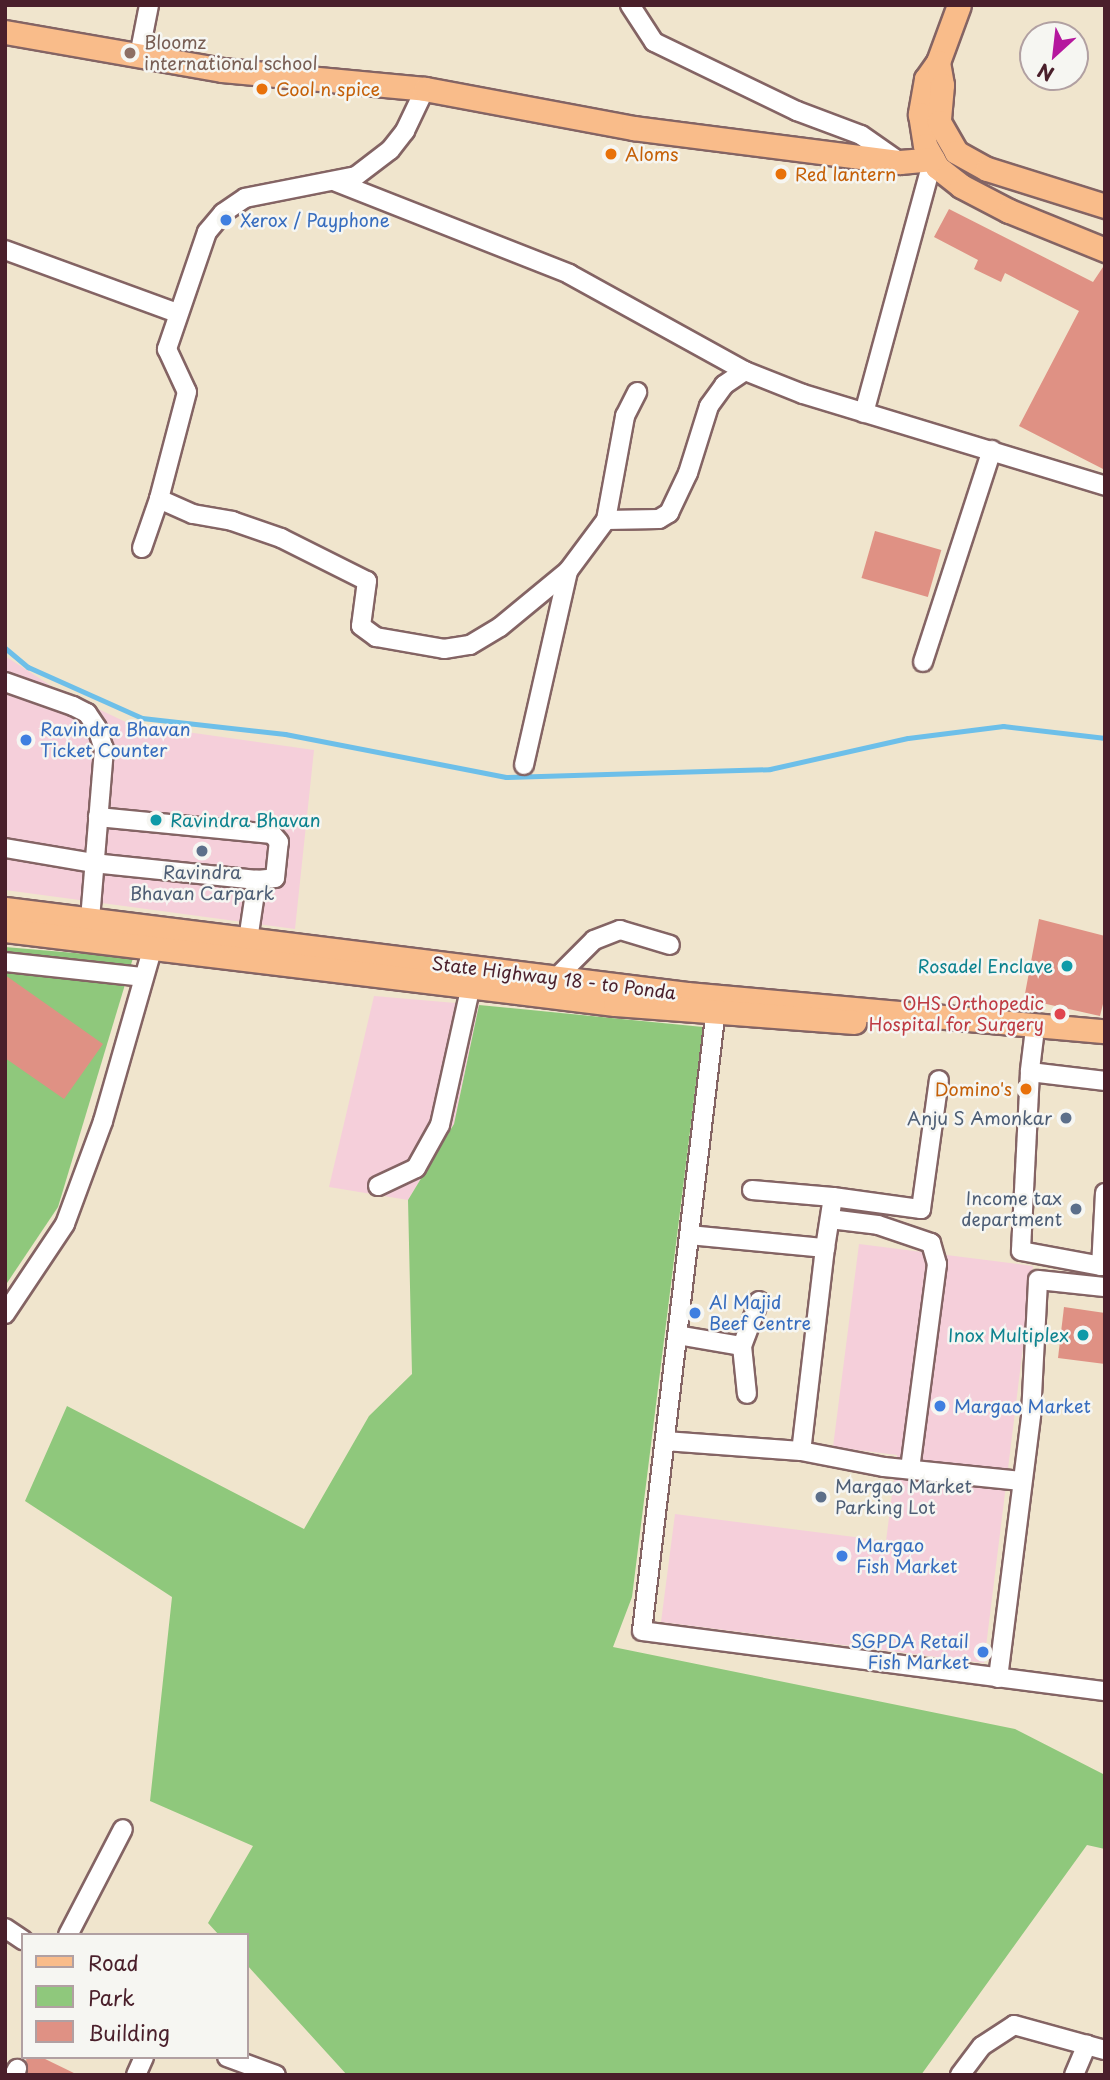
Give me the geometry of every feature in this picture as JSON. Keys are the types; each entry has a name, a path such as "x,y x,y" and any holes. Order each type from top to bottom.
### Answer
{"main road":[{"path":"959,5 938,62 926,79 920,114 925,145 933,159 961,186 1105,250"},
{"path":"5,33 222,71 425,89 633,128 900,162 933,159"},
{"path":"938,62 942,85 939,122 956,152 987,169 1105,206"},
{"name":"State Highway 18 - to Ponda","path":"5,909 90,919 156,938 471,985 717,1005 1105,1031"},
{"name":"State Highway 18 - to Ponda","path":"5,930 248,940 555,979 717,1005 1105,1045"}],"street":[{"path":"139,56 149,5"},
{"path":"630,5 654,42 797,111 861,135 900,162"},
{"path":"142,548 159,499 187,392 167,349 177,313 207,232 223,213 245,198 268,191 336,182 356,176 390,150 410,123 425,89"},
{"path":"864,413 933,159"},
{"path":"336,182 569,274 745,371 864,413 1105,485"},
{"path":"6,255 177,313"},
{"path":"606,520 659,519 669,513 688,473 709,406 724,385 745,371"},
{"path":"159,499 193,514 232,521 281,538 354,573 366,581 368,589 361,626 376,637 402,644 444,649 470,645 500,627 568,571 606,520 625,416 637,392"},
{"path":"923,662 992,450"},
{"path":"524,765 568,571"},
{"path":"5,682 88,713 104,749 90,919"},
{"path":"5,848 93,863 257,880 275,878 279,842 272,834 97,817"},
{"path":"248,940 257,880"},
{"path":"555,979 594,940 620,930 670,945"},
{"path":"5,1314 65,1224 103,1121 142,977 156,938"},
{"path":"5,962 142,977"},
{"path":"378,1186 416,1168 440,1125 471,985"},
{"path":"717,1005 642,1631 1105,1691"},
{"path":"1034,1037 1021,1251 1103,1266 1105,1193"},
{"path":"1030,1072 1105,1081"},
{"path":"752,1190 921,1209 939,1080"},
{"path":"801,1451 833,1197"},
{"path":"830,1219 878,1225 931,1243 937,1264 910,1469"},
{"path":"689,1235 825,1248"},
{"path":"998,1678 1031,1415 1038,1280 1105,1287"},
{"path":"747,1395 742,1346 760,1301"},
{"path":"677,1335 742,1346"},
{"path":"665,1441 801,1451 910,1469 1021,1481"},
{"path":"69,1933 122,1829"},
{"path":"5,1928 21,1939"},
{"path":"960,2075 982,2046 1014,2025 1105,2050"},
{"path":"1074,2075 1087,2045"},
{"path":"136,2075 143,2059"},
{"path":"232,2059 276,2075"}],"shaded area":[{"name":"Ravindra Bhavan","path":"5,656 56,689 130,724 314,750 295,929 5,890"},
{"path":"374,996 479,1005 454,1124 408,1200 329,1187"},
{"path":"859,1244 1033,1266 984,1663 661,1622 675,1514 886,1541 897,1455 833,1447"}],"green space":[{"path":"5,947 133,958 58,1207 5,1286"},
{"path":"479,1005 703,1027 632,1597 613,1647 1015,1729 1105,1775 1105,1849 1087,1845 921,2075 347,2075 248,1966 248,1933 217,1933 208,1923 253,1846 150,1801 172,1597 25,1501 67,1406 304,1529 369,1416 412,1374 408,1200 454,1124"}],"building":[{"path":"949,209 1093,282 1105,264 1105,470 1019,426 1079,311 1005,273 1001,282 974,269 978,260 934,237"},
{"path":"875,531 941,550 928,597 861,578"},
{"name":"Rosadel Enclave","path":"1039,919 1105,936 1105,996 1100,1016 1024,999"},
{"path":"5,975 103,1044 64,1099 5,1058"},
{"name":"Inox Multiplex","path":"1064,1307 1105,1313 1105,1364 1058,1358"},
{"path":"26,2059 45,2059 78,2075 27,2075"}],"waterway":[{"path":"5,648 28,667 142,718 285,734 506,777 770,769 908,738 1003,726 1105,738"}],"place":[{"name":"Bloomz international school","path":"130,53"},
{"name":"Cool n spice","path":"262,89"},
{"name":"Aloms","path":"611,154"},
{"name":"Red lantern","path":"781,174"},
{"name":"Xerox / Payphone","path":"226,220"},
{"name":"Ravindra Bhavan Ticket Counter","path":"26,740"},
{"name":"Ravindra Bhavan","path":"156,820"},
{"name":"Ravindra Bhavan Carpark","path":"202,851"},
{"name":"Rosadel Enclave","path":"1067,966"},
{"name":"OHS Orthopedic Hospital for Surgery","path":"1060,1014"},
{"name":"Domino's","path":"1026,1089"},
{"name":"Anju S Amonkar","path":"1066,1118"},
{"name":"Income tax department","path":"1076,1209"},
{"name":"Al Majid Beef Centre","path":"695,1313"},
{"name":"Inox Multiplex","path":"1083,1335"},
{"name":"Margao Market","path":"940,1406"},
{"name":"Margao Market Parking Lot","path":"821,1497"},
{"name":"Margao Fish Market","path":"842,1556"},
{"name":"SGPDA Retail Fish Market","path":"983,1652"}]}
